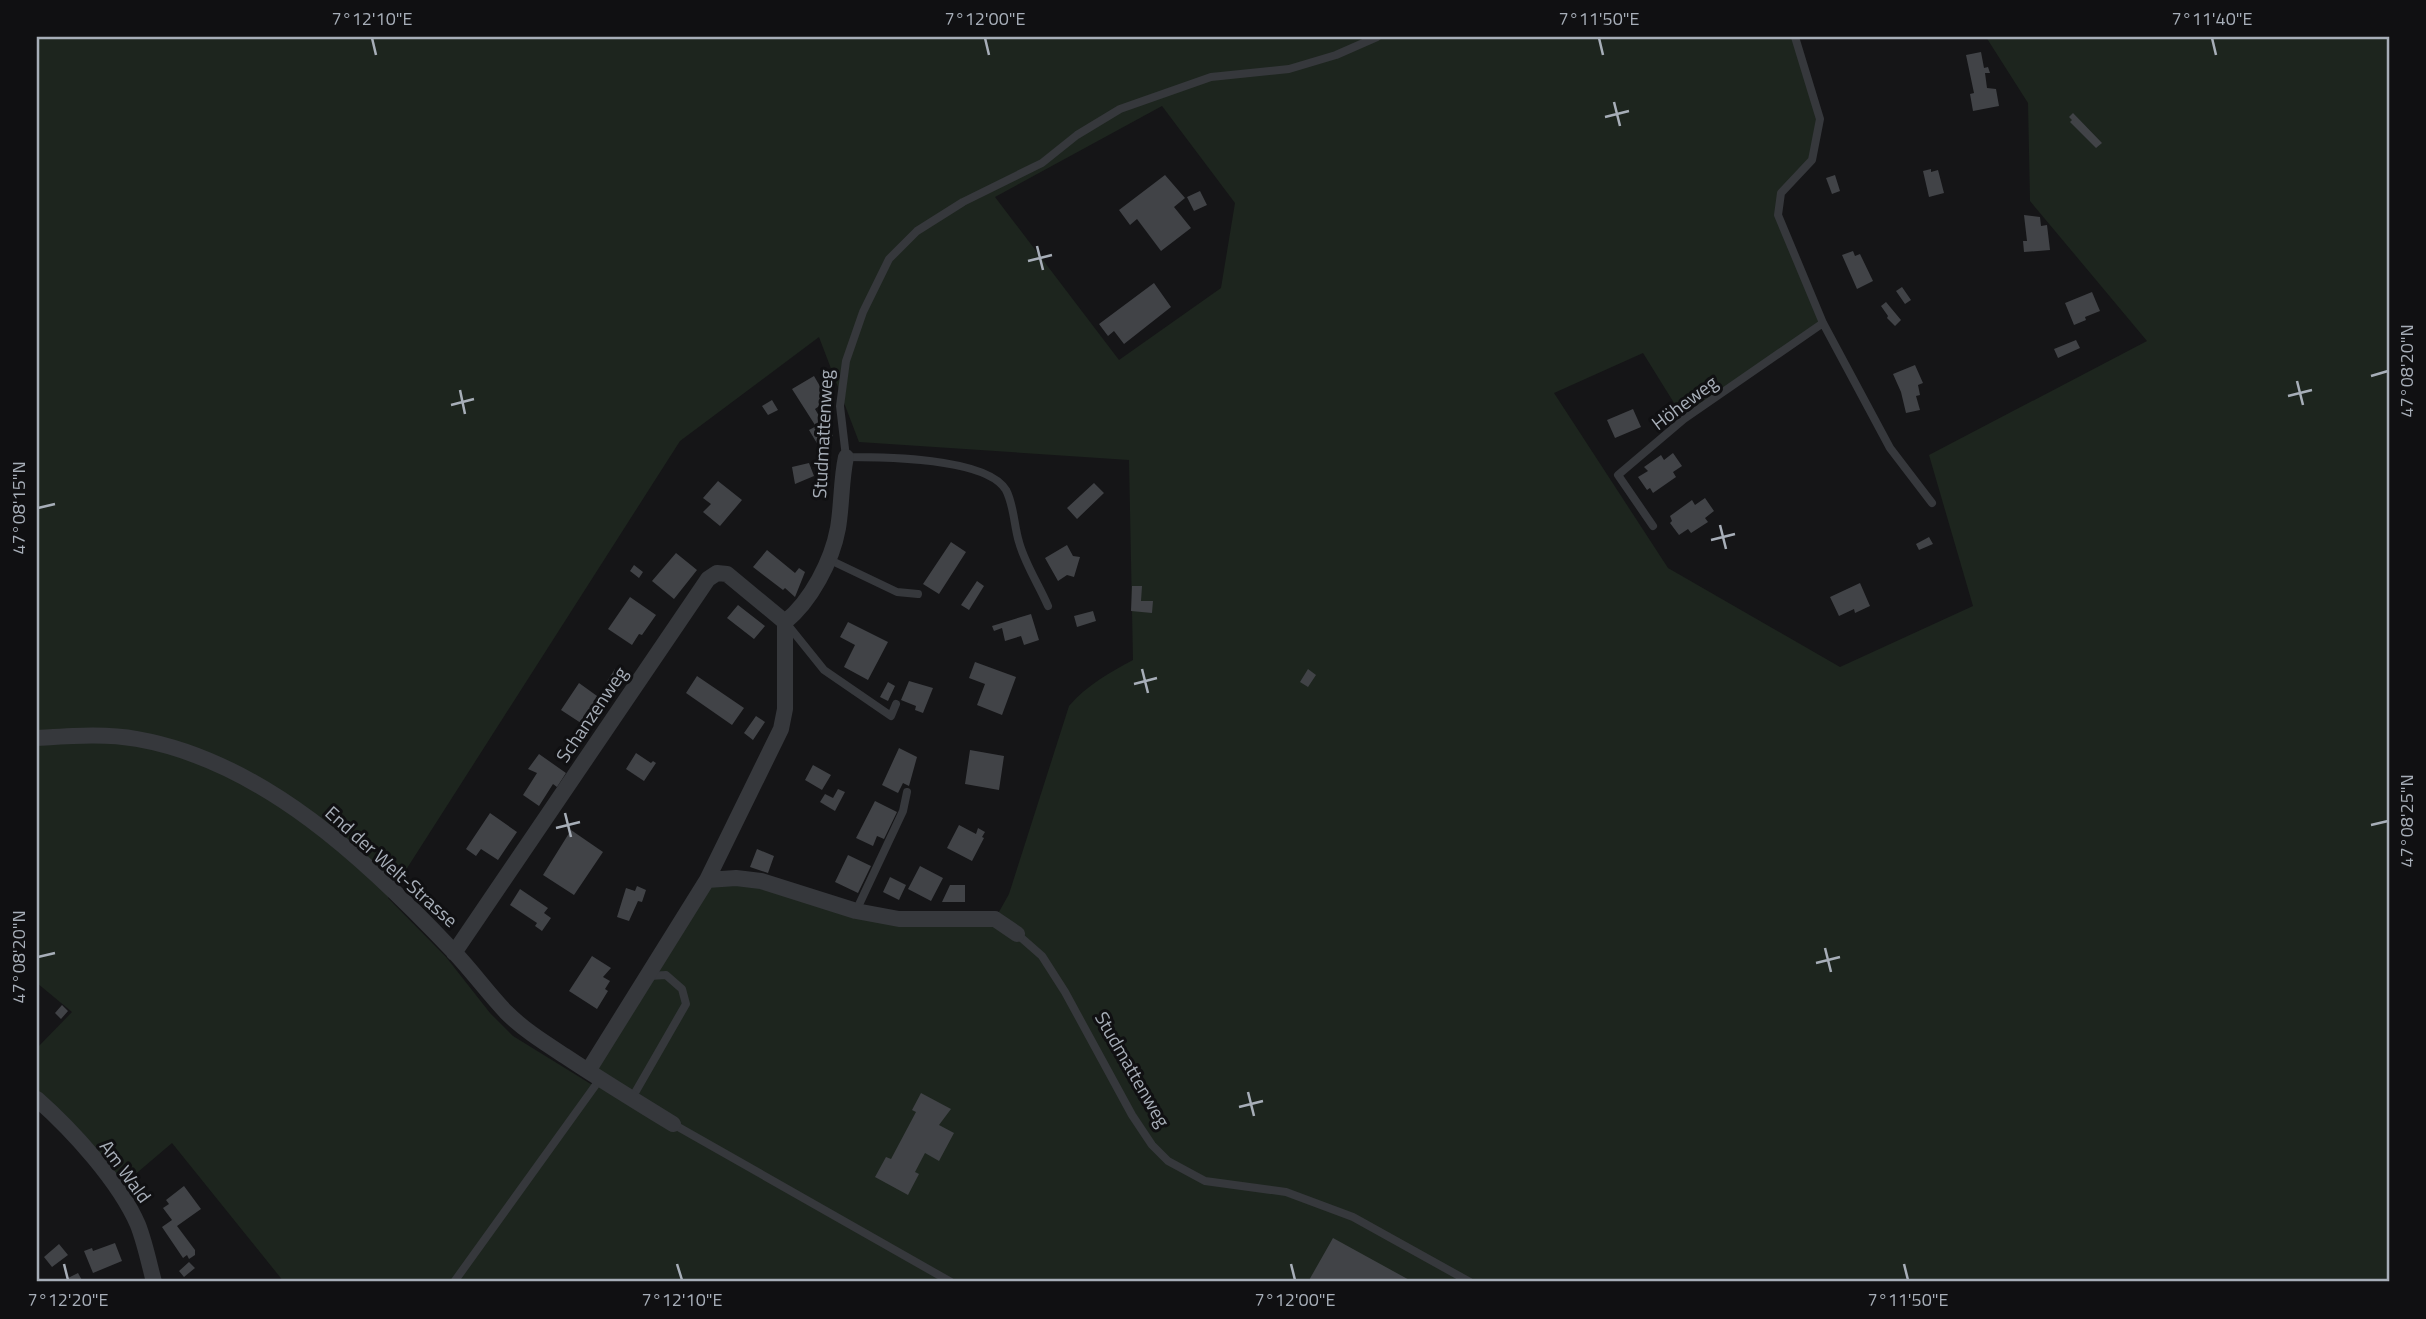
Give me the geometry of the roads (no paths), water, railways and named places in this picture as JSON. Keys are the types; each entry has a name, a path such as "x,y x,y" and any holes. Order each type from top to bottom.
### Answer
{"street":[{"name":"Studmattenweg","path":"785,622 795,614 809,595 828,559 838,528 846,457"},
{"name":"Schanzenweg","path":"454,953 708,579 717,573 727,574 785,622"},
{"path":"594,1075 646,976 707,880 781,729 785,709 785,622"},
{"name":"End der Welt-Strasse","path":"37,738 135,738 205,757 274,794 306,817 395,892 506,1012 531,1033 673,1124"},
{"name":"Studmattenweg","path":"707,880 736,878 761,881 856,911 918,920 995,919 1017,934"},
{"name":"Am Wald","path":"37,1099 99,1164 122,1196 138,1226 153,1282"}],"lane":[{"name":"Studmattenweg","path":"846,457 840,406 846,361 863,312 888,259 917,231 964,202 1042,163 1076,135 1120,109 1211,77 1289,69 1336,55 1377,37"},
{"path":"1795,37 1820,119 1812,160 1781,193 1778,215 1823,323 1890,448 1932,503"},
{"name":"Höheweg","path":"1653,526 1618,475 1684,419 1823,323"},
{"path":"846,457 906,457 968,468 995,478 1006,490 1020,544 1048,606"},
{"path":"828,559 897,592 918,594"},
{"path":"785,622 824,670 891,716 896,704"},
{"path":"856,911 903,811 907,792"},
{"name":"Studmattenweg","path":"1017,934 1042,956 1065,992 1132,1115 1152,1145 1168,1161 1205,1181 1286,1192 1353,1217 1470,1282"},
{"path":"632,1098 686,1004 682,989 666,975 646,976"},
{"path":"454,1282 594,1075"},
{"path":"673,1124 951,1282"}]}
